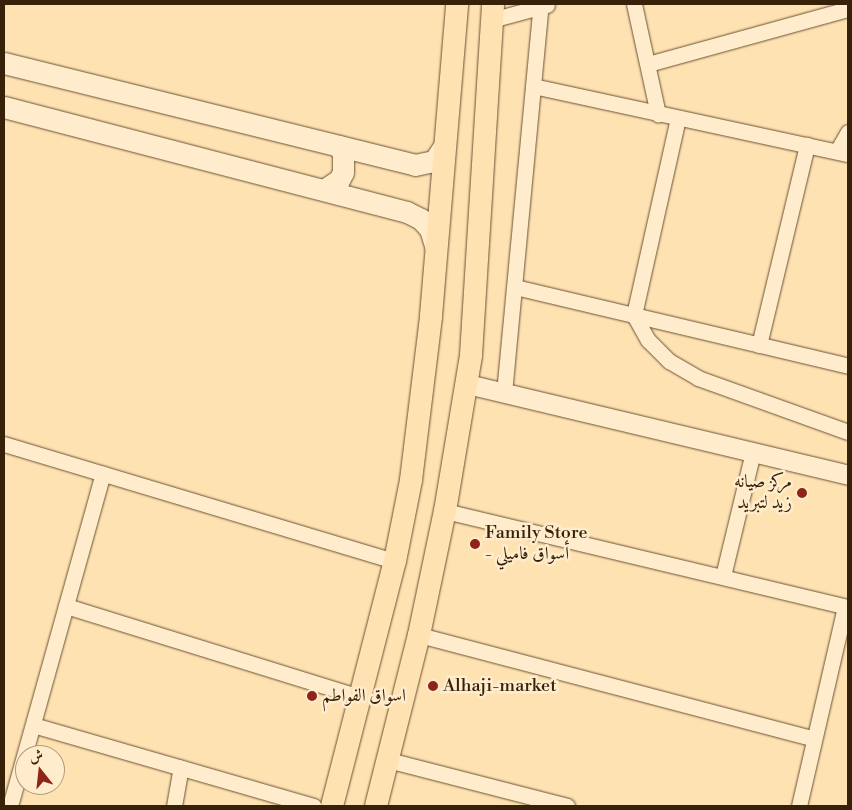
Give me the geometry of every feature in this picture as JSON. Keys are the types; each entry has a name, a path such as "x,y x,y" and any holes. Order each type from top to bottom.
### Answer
{"main road":[{"path":"332,806 395,561 411,480 424,377 457,4"},
{"path":"376,806 420,635 445,512 467,384 492,12"},
{"path":"4,63 415,165 434,162 444,146"},
{"path":"4,107 324,190 421,218 430,229 436,249"},
{"path":"324,190 339,180 343,172 343,154 339,146"}],"street":[{"path":"634,4 658,114"},
{"path":"492,12 544,5 533,86 504,393"},
{"path":"648,64 848,9"},
{"path":"533,86 843,152 848,132"},
{"path":"678,118 634,315 648,340 669,361 698,378 848,432"},
{"path":"759,345 807,145"},
{"path":"515,287 848,366"},
{"path":"467,384 848,476"},
{"path":"4,444 395,561"},
{"path":"724,576 753,452"},
{"path":"10,806 103,474"},
{"path":"445,512 724,576 847,607 813,738 798,806"},
{"path":"66,606 360,697"},
{"path":"420,635 813,738"},
{"path":"33,725 314,806"},
{"path":"388,760 528,801 567,806"},
{"path":"174,806 182,768"}],"place":[{"name":"مركز صيانه زيد لتبريد","path":"802,493"},
{"name":"Family Store - أسواق فاميلي","path":"475,544"},
{"name":"Alhaji-market","path":"433,686"},
{"name":"اسواق الفواطم","path":"312,696"}]}
